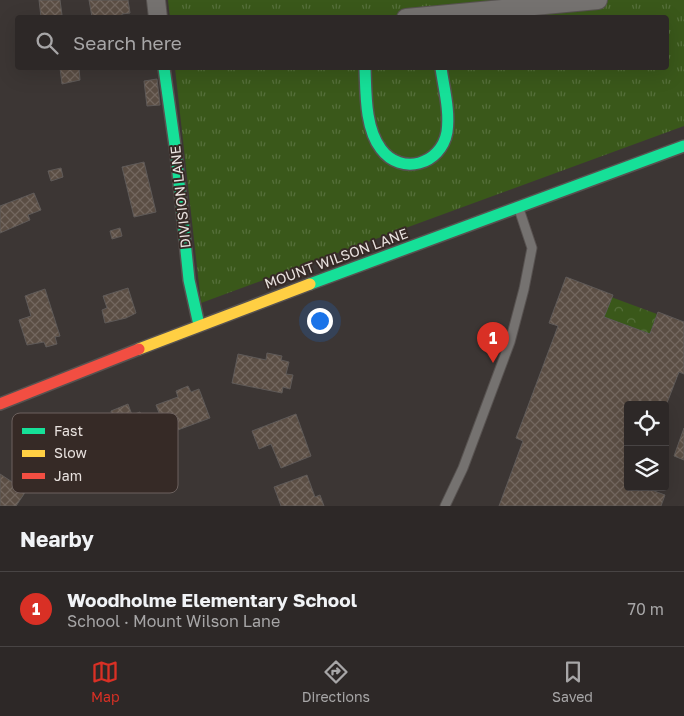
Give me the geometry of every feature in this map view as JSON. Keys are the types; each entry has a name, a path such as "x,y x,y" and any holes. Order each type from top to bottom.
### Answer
{"street":[{"path":"156,0 158,15"},
{"path":"444,15 598,0"},
{"name":"DIVISION LANE","path":"164,70 176,153 189,280 199,325"},
{"path":"365,70 375,142 385,155 392,160 411,165 432,159 445,141 447,121 441,70"},
{"name":"MOUNT WILSON LANE","path":"0,404 199,325 684,146"}],"lane":[{"path":"446,506 464,468 510,342 524,289 532,248 518,206"}],"green space":[{"path":"168,0 684,0 684,126 201,303 175,70 669,70 669,15 170,15"},
{"path":"611,297 657,314 650,334 604,317"}],"building":[{"path":"39,0 60,0 62,15 41,15"},
{"path":"89,0 128,0 130,13 122,15 92,15"},
{"path":"60,70 79,70 80,80 62,84"},
{"path":"157,79 160,105 147,106 144,81"},
{"path":"144,162 156,212 134,217 122,167"},
{"path":"61,168 63,177 51,181 48,171"},
{"path":"34,193 41,210 28,215 30,220 0,233 0,206"},
{"path":"120,228 122,236 112,239 110,231"},
{"path":"566,277 613,295 604,317 650,334 658,312 684,322 684,374 679,372 668,401 624,401 624,491 654,491 665,495 661,506 499,506 523,441 516,438 558,326 549,323"},
{"path":"128,288 136,313 126,318 105,323 102,310 107,308 103,296"},
{"path":"45,289 60,336 55,337 57,344 46,347 44,342 27,345 19,320 31,316 25,296"},
{"path":"267,353 282,356 281,360 289,362 286,374 293,375 290,389 283,387 282,393 232,383 238,354 266,360"},
{"path":"188,386 191,392 199,389 210,418 178,430 178,413 159,413 156,405 178,397 176,391"},
{"path":"128,404 131,413 111,413 111,411"},
{"path":"296,414 311,456 281,468 271,444 259,449 252,431"},
{"path":"684,428 684,460 674,456"},
{"path":"0,474 12,482 12,493 25,493 16,506 0,506"},
{"path":"307,475 315,497 320,495 324,506 281,506 274,487"}],"traffic: fast":[{"path":"164,70 176,153 189,280 199,325"},
{"path":"365,70 367,110 376,141 389,157 409,164 429,159 437,152 447,132 448,116 441,70"},
{"path":"310,284 684,146"}],"traffic: slow":[{"path":"139,349 310,284"}],"traffic: jam":[{"path":"0,404 139,349"}],"place":[{"name":"Woodholme Elementary School","path":"493,363"}]}
